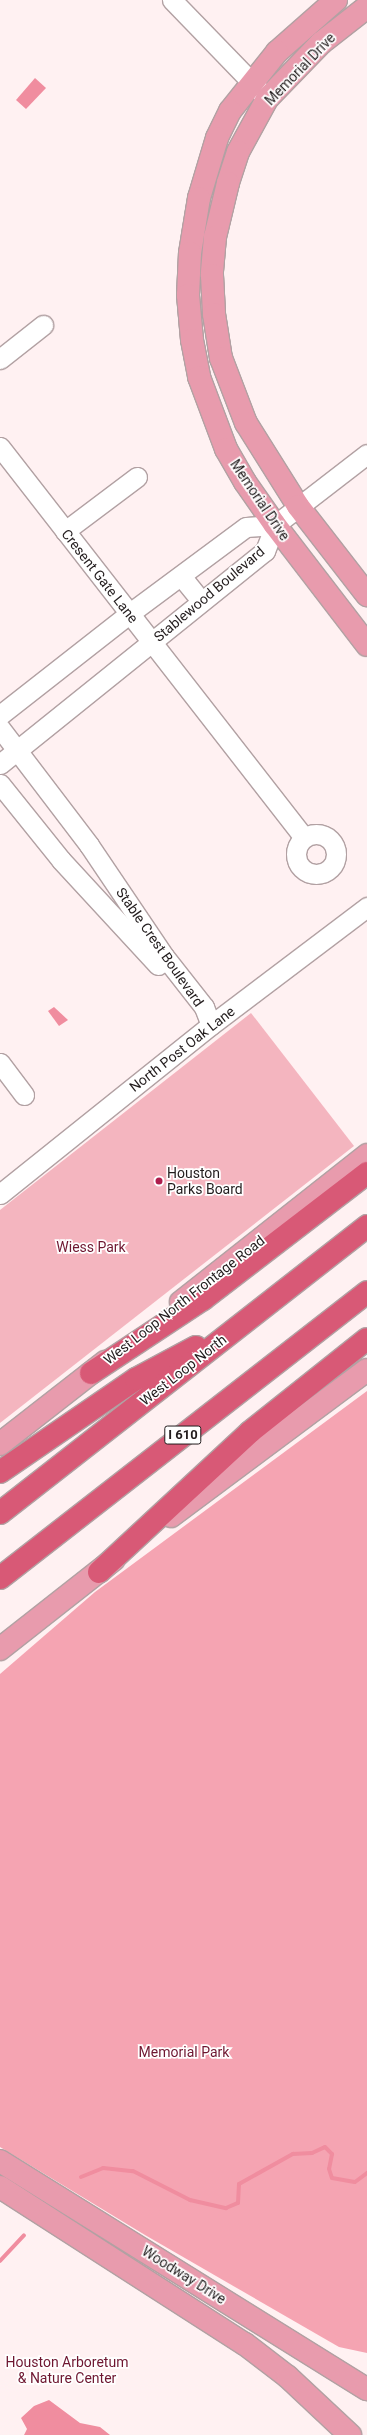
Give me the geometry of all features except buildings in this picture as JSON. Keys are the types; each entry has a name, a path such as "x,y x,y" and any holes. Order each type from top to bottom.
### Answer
{"highway":[{"path":"91,1373 203,1299 367,1172"},
{"name":"West Loop North","path":"0,1513 367,1226"},
{"name":"I 610","path":"0,1578 367,1292"},
{"path":"0,1472 136,1379 245,1321"},
{"path":"99,1572 250,1432 367,1339"}],"main road":[{"name":"Memorial Drive","path":"336,0 277,52 230,111 217,138 199,198 190,253 188,295 192,340 199,377 212,418 245,482 275,525 367,645"},
{"name":"Memorial Drive","path":"367,7 321,43 268,99 238,152 228,183 215,237 212,275 214,314 221,358 243,417 267,460 298,506 367,595"},
{"name":"West Loop North Frontage Road","path":"0,1444 367,1155"},
{"path":"0,1649 99,1572 367,1370"},
{"name":"Woodway Drive","path":"0,2161 367,2389"},
{"name":"Woodway Drive","path":"0,2187 123,2264 245,2344 288,2376 350,2435"},
{"path":"123,2264 134,2244"}],"street":[{"path":"172,0 268,99"},
{"path":"0,359 43,325"},
{"name":"Cresent Gate Lane","path":"0,447 304,837"},
{"path":"275,525 367,454"},
{"path":"65,531 136,478"},
{"name":"Stablewood Boulevard","path":"0,715 130,613 246,527 275,525 265,551 0,764"},
{"path":"181,576 201,601"},
{"name":"Stable Crest Boulevard","path":"0,728 89,845 164,956 204,1007 212,1025"},
{"name":"Stable Crest Boulevard","path":"0,784 61,860 155,962 195,1013 212,1025"},
{"name":"North Post Oak Lane","path":"0,1194 212,1025 367,908"},
{"path":"0,1064 24,1095"}],"green space":[{"name":"Wiess Park","path":"251,1013 354,1146 0,1423 0,1210"},
{"name":"Memorial Park","path":"367,1391 367,2353 339,2347 145,2235 0,2147 0,1674 95,1592"}],"shaded area":[{"path":"35,78 46,88 26,109 16,100"},
{"path":"54,1007 68,1020 59,1026 48,1011"},
{"path":"49,2400 80,2423 100,2427 110,2435 24,2435 27,2429 21,2418 34,2406"}],"waterway":[{"path":"81,2177 103,2168 133,2171 190,2200 226,2208 238,2203 239,2184 293,2154 312,2153 325,2147 332,2154 329,2169 332,2178 355,2182 367,2173"},
{"path":"0,2261 24,2235"}],"place":[{"name":"Houston Parks Board","path":"159,1181"}],"park label":[{"name":"Houston Arboretum & Nature Center","path":"67,2370"}]}
